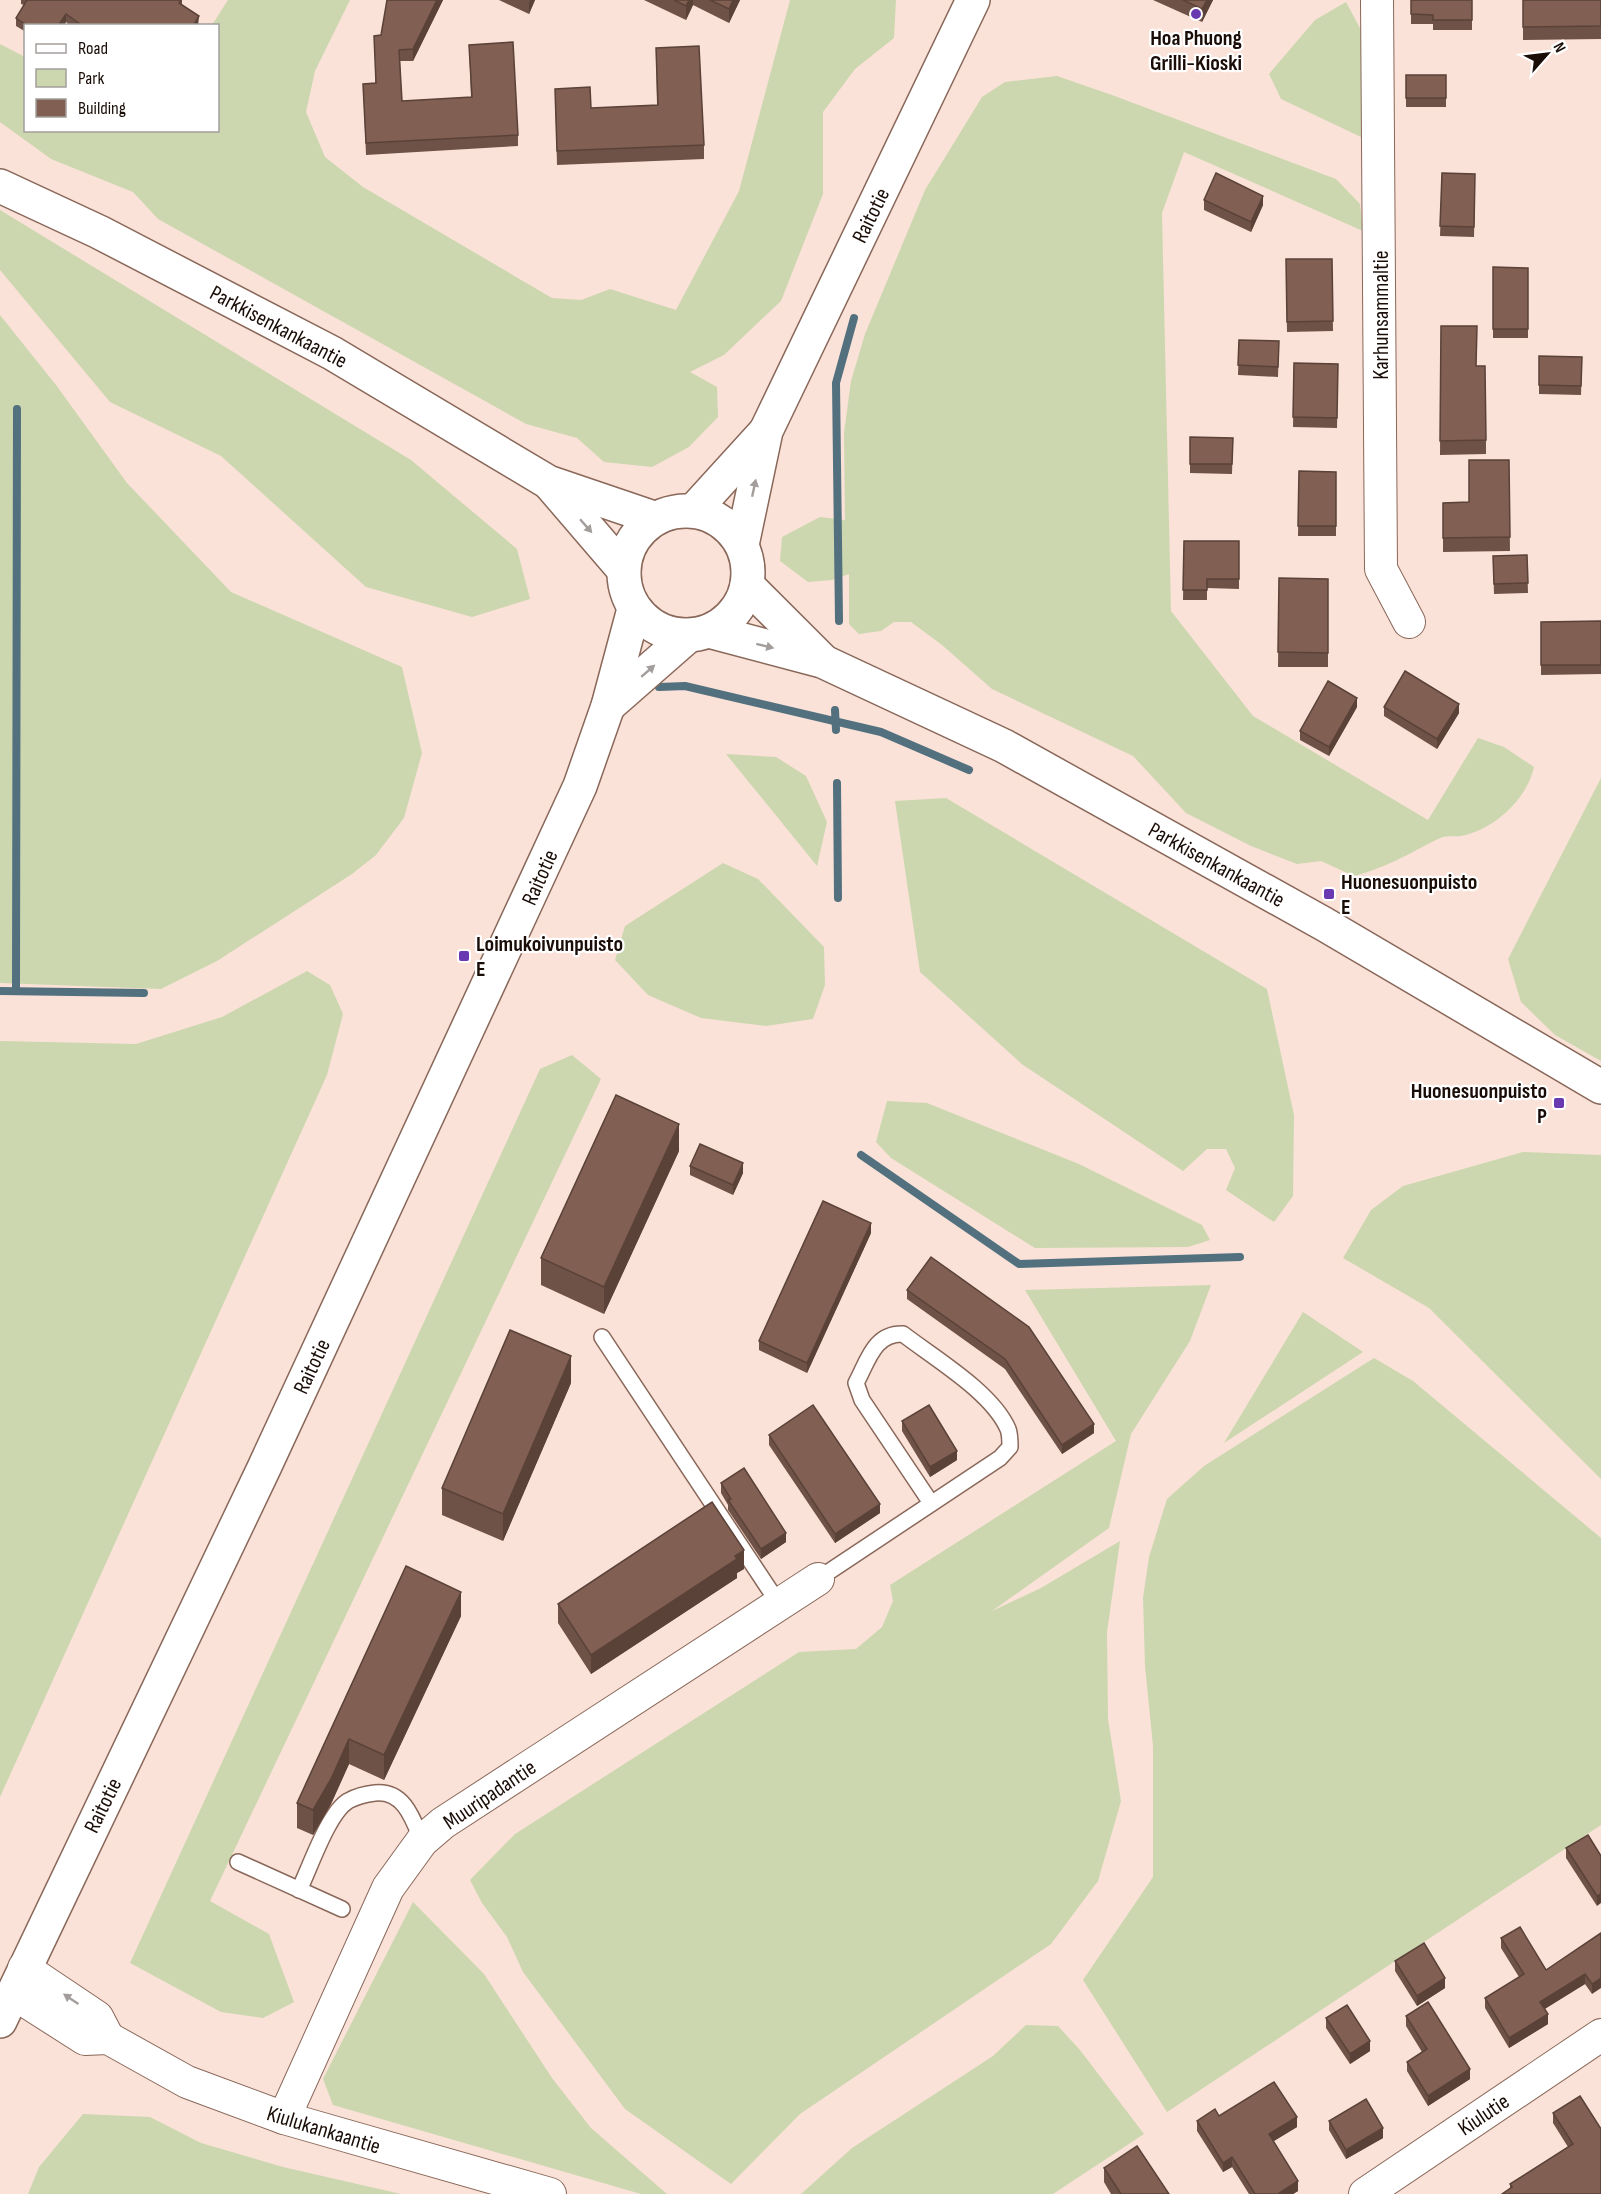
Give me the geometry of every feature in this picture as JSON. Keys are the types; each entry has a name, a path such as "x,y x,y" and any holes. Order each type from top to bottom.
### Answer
{"main road":[{"name":"Raitotie","path":"742,545 766,430 971,6"},
{"name":"Parkkisenkankaantie","path":"0,186 99,232 332,352 548,482 654,518"},
{"name":"Raitotie","path":"694,510 766,430"},
{"name":"Parkkisenkankaantie","path":"548,482 623,569"},
{"path":"694,510 713,516 730,528 742,545 748,565 747,585 740,605 726,621 698,633 667,633 648,624 634,609 625,590 623,569 628,549 638,531 654,518 674,511 694,510"},
{"name":"Parkkisenkankaantie","path":"747,585 822,661"},
{"name":"Raitotie","path":"12,1994 264,1468 580,786 608,706 634,609"},
{"name":"Raitotie","path":"608,706 698,633"},
{"name":"Parkkisenkankaantie","path":"698,633 822,661 1004,746 1324,924 1601,1087"}],"street":[{"name":"Karhunsammaltie","path":"1377,0 1381,569 1409,622"},
{"name":"Muuripadantie","path":"284,2118 388,1888 422,1841 443,1823 818,1579"},
{"name":"Kiulukankaantie","path":"12,1994 97,2017 108,2038 187,2082 284,2118 550,2194"},
{"name":"Kiulutie","path":"1365,2194 1601,2035"}],"lane":[{"path":"818,1579 1000,1458 1010,1447 1009,1430 999,1414 973,1388 903,1334 889,1334 879,1341 856,1383 862,1400 931,1503"},
{"path":"602,1337 779,1604"},
{"path":"299,1890 334,1817 346,1802 363,1795 380,1792 398,1797 410,1813 422,1841"},
{"path":"238,1862 342,1909"}],"green space":[{"path":"228,0 350,0 315,71 306,112 325,157 363,187 552,298 581,300 610,289 676,310 739,191 790,0 896,0 894,38 855,69 823,112 823,194 781,301 724,355 690,372 717,387 718,417 689,447 652,467 604,462 577,438 526,424 158,219 133,192 51,159 0,122 0,44 24,56 24,132 219,132 219,24 213,24"},
{"path":"1346,2 1361,30 1361,137 1281,99 1269,74 1315,20"},
{"path":"1057,76 1336,179 1360,204 1363,231 1184,152 1162,213 1171,611 1253,716 1428,820 1478,738 1504,747 1534,767 1517,801 1497,820 1485,827 1461,836 1441,838 1388,864 1354,876 1321,861 1297,864 1251,846 1186,813 1133,756 992,689 942,645 911,622 894,622 881,631 859,634 849,624 849,574 832,580 808,582 780,561 782,537 820,517 845,520 844,433 851,381 865,334 925,190 982,97 1005,82"},
{"path":"0,210 411,460 517,549 530,599 472,617 366,587 221,456 110,402 0,270"},
{"path":"0,315 56,385 127,483 231,592 402,667 422,753 404,818 376,855 352,874 217,961 161,989 0,983"},
{"path":"726,754 776,757 806,776 827,822 817,866"},
{"path":"1601,778 1601,1061 1555,1035 1521,1002 1508,959"},
{"path":"946,798 1267,989 1294,1115 1293,1196 1274,1222 1226,1190 1235,1168 1226,1149 1207,1149 1183,1171 1023,1065 920,972 895,801"},
{"path":"723,863 758,879 824,947 825,985 813,1019 766,1026 701,1018 648,995 615,960 625,926"},
{"path":"307,971 330,985 343,1014 327,1075 0,1797 0,1041 136,1044 222,1017"},
{"path":"572,1055 601,1079 210,1901 269,1934 294,2002 263,2018 221,2012 130,1963 540,1069"},
{"path":"887,1101 927,1103 1079,1164 1202,1225 1210,1240 1188,1247 1035,1248 891,1158 876,1142"},
{"path":"1523,1152 1601,1155 1601,1479 1429,1308 1343,1258 1371,1210 1403,1186"},
{"path":"1211,1285 1190,1341 1131,1434 1109,1528 992,1611 1041,1588 1120,1541 1107,1632 1108,1719 1121,1801 1098,1881 1051,1944 800,2114 731,2184 625,2109 523,1972 507,1937 482,1903 470,1880 515,1834 799,1652 856,1649 882,1627 893,1601 890,1585 1116,1441 1025,1290"},
{"path":"1303,1312 1363,1352 1224,1443"},
{"path":"1374,1358 1413,1381 1601,1538 1601,1825 1167,2112 1083,1980 1153,1877 1153,1746 1145,1666 1143,1598 1149,1557 1167,1499 1204,1466"},
{"path":"413,1902 484,1974 552,2078 591,2128 667,2194 641,2194 333,2105 323,2079"},
{"path":"1026,2025 1058,2026 1080,2050 1144,2134 1053,2194 801,2194 852,2148 993,2056"},
{"path":"83,2114 150,2117 201,2143 283,2167 401,2194 28,2194 39,2167"}],"building":[{"path":"27,0 181,0 179,3 199,16 194,24 80,24 66,14 59,24 25,24 16,18"},
{"path":"387,0 437,0 413,49 399,50 402,101 472,97 469,45 513,42 518,135 366,143 363,84 376,83 374,36 381,35"},
{"path":"674,0 689,0 686,6"},
{"path":"710,0 733,0 729,9"},
{"path":"1183,0 1207,0 1202,9"},
{"path":"1411,0 1472,0 1472,20 1433,20 1433,15 1411,14"},
{"path":"1523,0 1601,0 1601,26 1523,27"},
{"path":"699,46 704,145 557,151 555,89 590,87 591,108 658,105 656,48"},
{"path":"1406,75 1446,75 1446,98 1406,98"},
{"path":"1216,173 1263,196 1251,222 1204,200"},
{"path":"1442,173 1475,174 1474,227 1440,226"},
{"path":"1286,259 1332,259 1333,321 1287,322"},
{"path":"1493,267 1528,268 1528,329 1493,329"},
{"path":"1441,326 1477,326 1476,366 1485,366 1486,440 1440,441"},
{"path":"1239,340 1279,341 1278,367 1238,365"},
{"path":"1539,356 1582,357 1581,386 1539,385"},
{"path":"1294,363 1338,364 1337,418 1293,417"},
{"path":"1190,437 1233,438 1232,464 1190,464"},
{"path":"1469,460 1509,460 1510,537 1443,538 1443,503 1469,502"},
{"path":"1299,471 1336,472 1336,526 1298,526"},
{"path":"1184,541 1239,541 1239,579 1207,579 1207,590 1183,590"},
{"path":"1527,555 1528,583 1494,584 1493,556"},
{"path":"1279,578 1328,579 1328,653 1278,652"},
{"path":"1601,621 1601,665 1541,665 1541,622"},
{"path":"1405,671 1459,704 1437,739 1384,707"},
{"path":"1328,681 1357,698 1329,747 1300,731"},
{"path":"616,1095 679,1124 604,1287 541,1258"},
{"path":"700,1144 743,1163 733,1185 690,1166"},
{"path":"823,1201 871,1223 807,1363 759,1341"},
{"path":"931,1257 1029,1327 1094,1424 1062,1445 1005,1359 907,1290"},
{"path":"510,1330 571,1356 503,1514 442,1488"},
{"path":"813,1405 880,1504 835,1534 769,1435"},
{"path":"929,1405 957,1451 930,1467 902,1421"},
{"path":"744,1468 786,1533 761,1549 728,1500 731,1499 721,1483"},
{"path":"712,1502 744,1550 735,1556 737,1559 591,1655 558,1604"},
{"path":"406,1566 461,1592 384,1755 349,1739 331,1779 313,1810 297,1803"},
{"path":"1588,1835 1601,1856 1601,1894 1597,1896 1566,1848"},
{"path":"1520,1927 1546,1970 1601,1933 1601,1978 1592,1984 1585,1974 1540,2002 1548,2014 1509,2038 1485,1998 1524,1974 1501,1938"},
{"path":"1424,1943 1445,1978 1417,1996 1395,1961"},
{"path":"1428,2002 1470,2069 1428,2096 1407,2062 1427,2049 1406,2016"},
{"path":"1347,2005 1370,2041 1350,2054 1326,2018"},
{"path":"1274,2082 1297,2117 1269,2134 1298,2181 1278,2194 1255,2194 1232,2157 1223,2163 1197,2121 1215,2109 1219,2116"},
{"path":"1580,2096 1601,2129 1601,2194 1502,2194 1512,2187 1510,2184 1573,2144 1553,2113"},
{"path":"1366,2099 1383,2128 1346,2150 1329,2121"},
{"path":"1137,2146 1169,2194 1121,2194 1104,2168"}],"waterway":[{"path":"839,621 836,383 854,318"},
{"path":"16,991 17,409"},
{"path":"659,687 685,686 881,732 969,770"},
{"path":"835,710 836,730"},
{"path":"837,783 838,898"},
{"path":"0,991 144,993"},
{"path":"861,1155 1019,1264 1240,1257"}],"place":[{"name":"Hoa Phuong Grilli-Kioski","path":"1196,14"},
{"name":"Huonesuonpuisto E","path":"1329,894"},
{"name":"Loimukoivunpuisto E","path":"464,956"},
{"name":"Huonesuonpuisto P","path":"1559,1103"}]}
